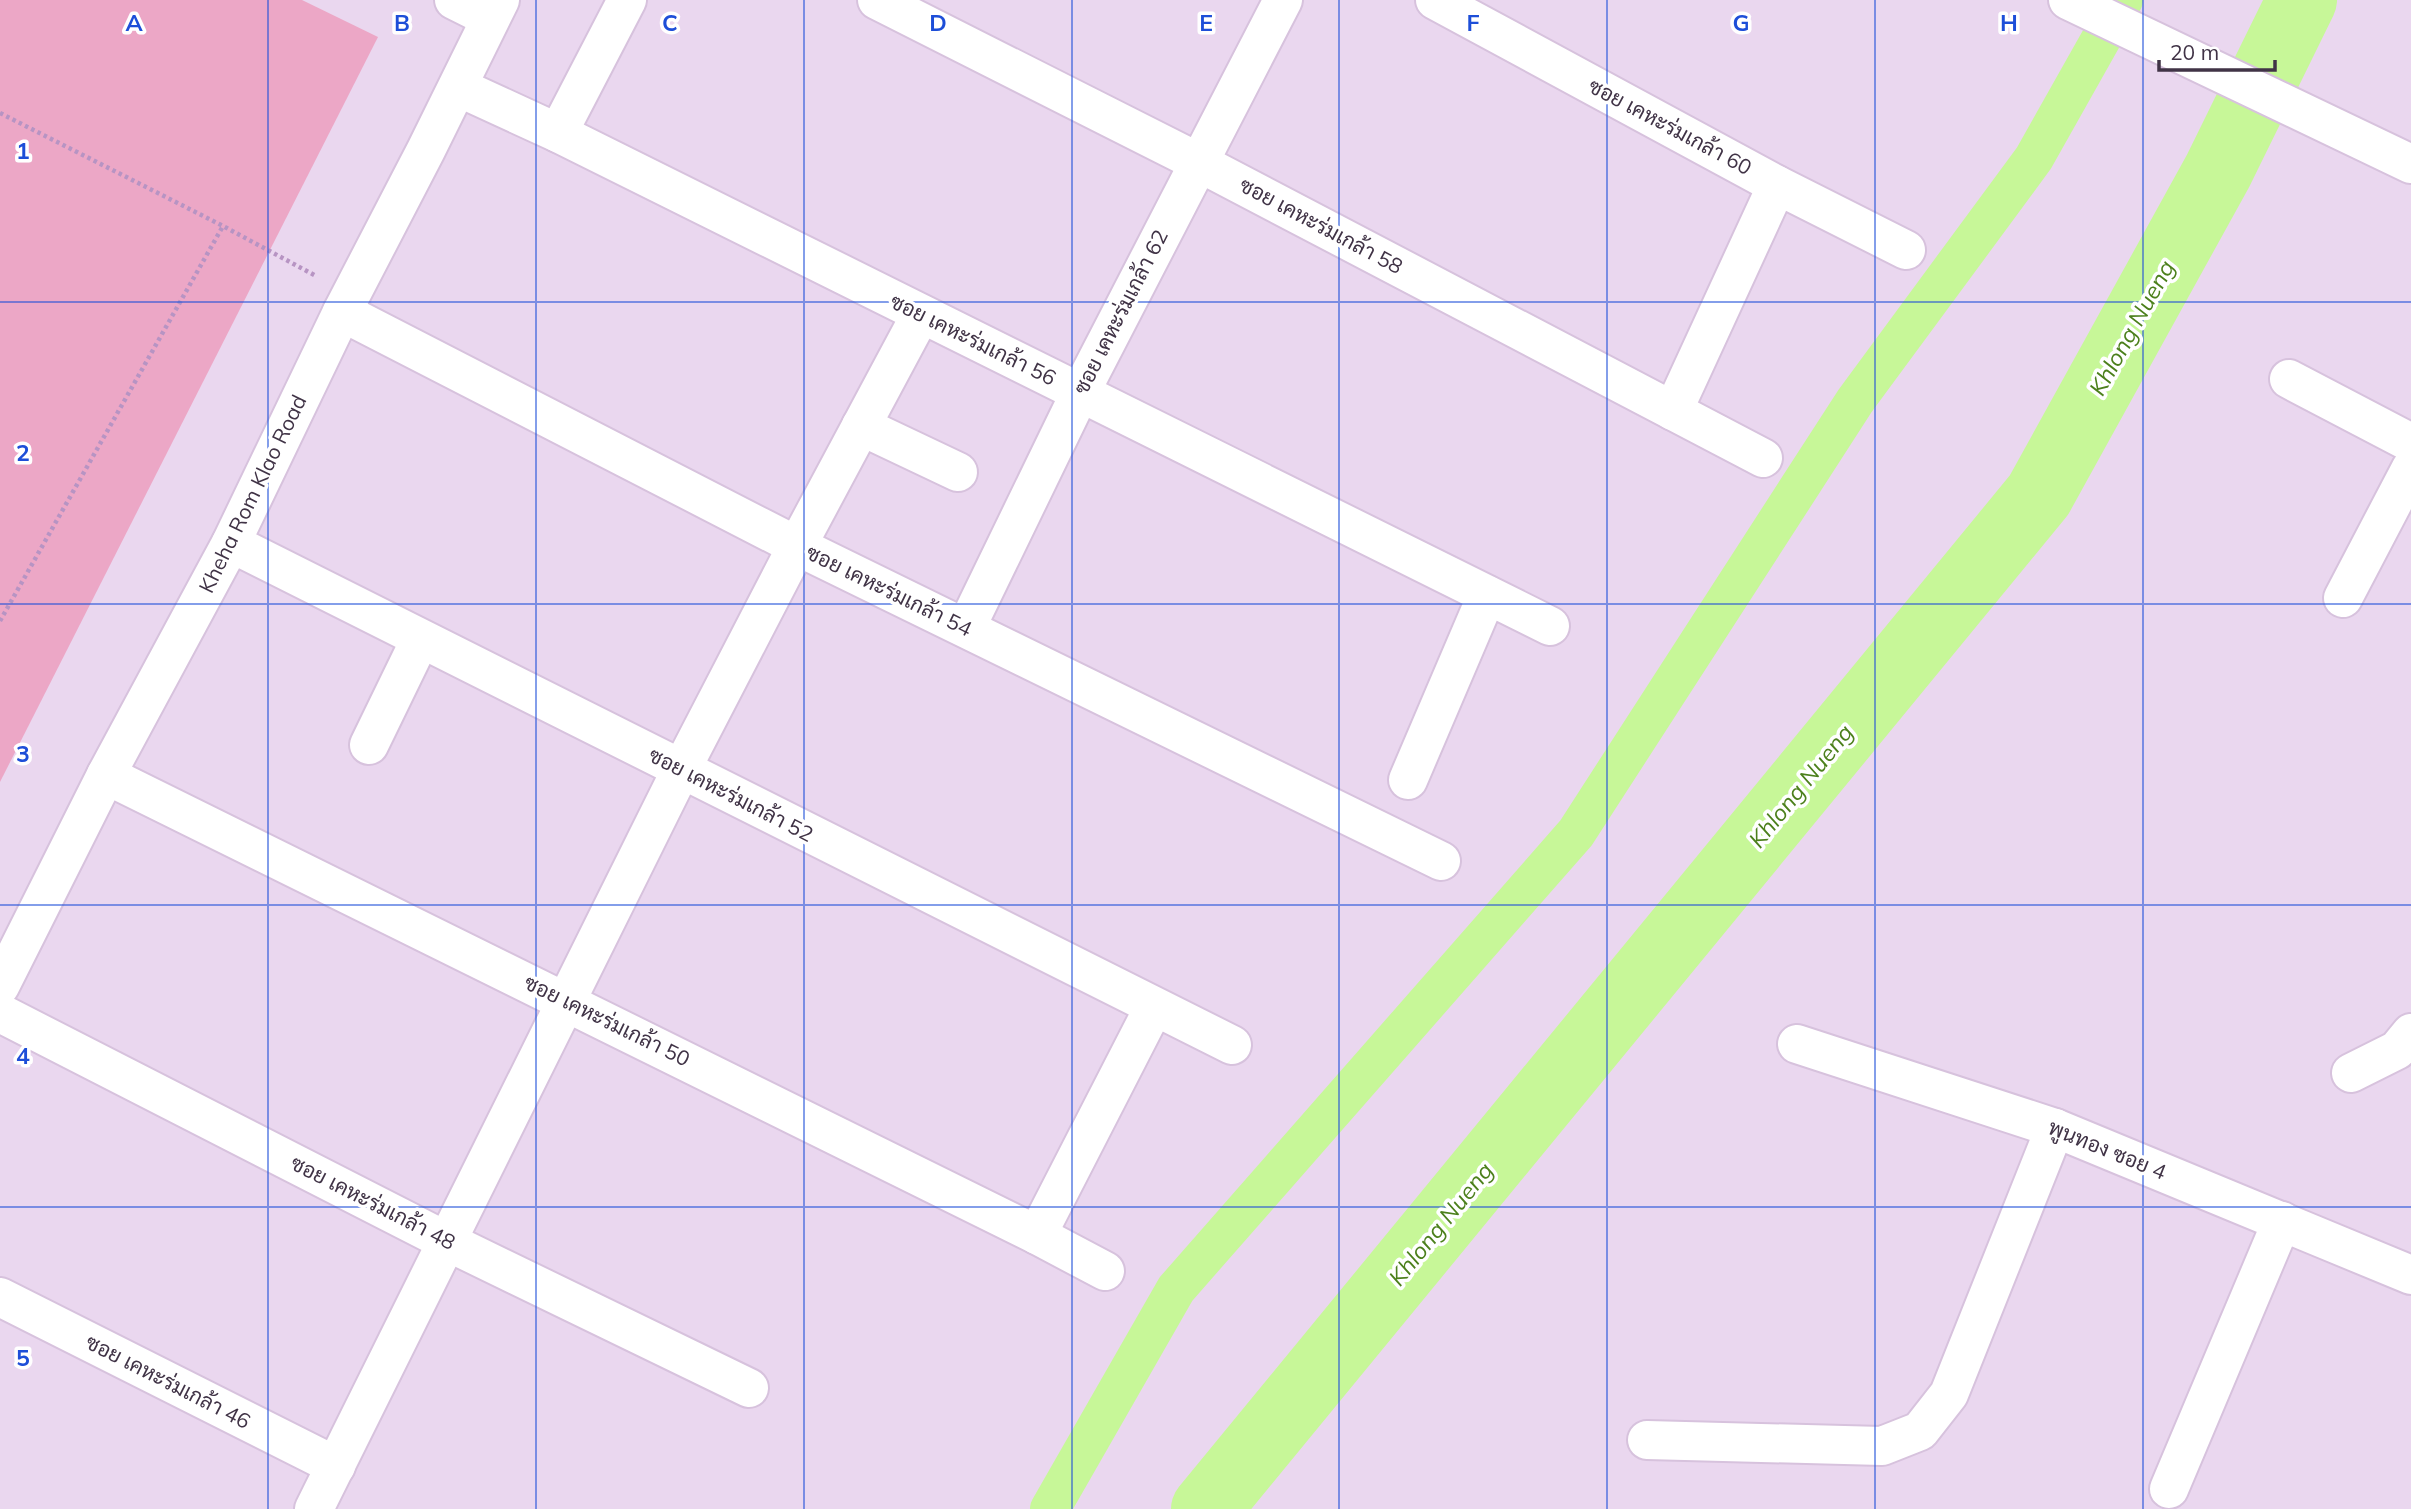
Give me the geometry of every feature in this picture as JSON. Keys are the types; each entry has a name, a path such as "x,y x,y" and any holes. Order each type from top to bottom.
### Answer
{"street":[{"path":"454,0 495,9"},
{"path":"558,133 627,0"},
{"name":"ซอย เคหะร่มเกล้า 58","path":"877,0 1198,162 1763,458"},
{"name":"ซอย เคหะร่มเกล้า 62","path":"966,628 1080,393 1283,0"},
{"name":"ซอย เคหะร่มเกล้า 60","path":"1435,0 1777,185 1906,250"},
{"path":"2079,6 2411,164"},
{"name":"Kheha Rom Klao Road","path":"0,986 106,775 231,544 346,304 458,88 495,9"},
{"name":"ซอย เคหะร่มเกล้า 56","path":"458,88 558,133 1550,626"},
{"path":"1673,411 1777,185"},
{"name":"ซอย เคหะร่มเกล้า 54","path":"346,304 797,545 1441,861"},
{"path":"314,1509 681,770 797,545 921,314"},
{"path":"2289,379 2411,443"},
{"path":"861,426 958,472"},
{"path":"2343,598 2411,468"},
{"name":"ซอย เคหะร่มเกล้า 52","path":"231,544 1231,1045"},
{"path":"1408,780 1487,595"},
{"path":"369,745 420,640"},
{"name":"ซอย เคหะร่มเกล้า 50","path":"106,775 566,1000 1105,1271"},
{"path":"1037,1235 1154,1007"},
{"name":"ซอย เคหะร่มเกล้า 48","path":"0,1013 448,1242 749,1388"},
{"path":"2351,1073 2397,1050 2411,1034"},
{"name":"พูนทอง ซอย 4","path":"1797,1044 2054,1128 2411,1275"},
{"path":"1647,1440 1882,1446 1920,1431 1949,1394 2054,1128"},
{"path":"2169,1489 2282,1222"},
{"name":"ซอย เคหะร่มเกล้า 46","path":"0,1297 336,1466"}],"path":[{"path":"0,113 223,226 346,304"},
{"path":"0,621 223,226"}],"shaded area":[{"path":"0,0 2411,0 2411,1509 0,1509"},
{"path":"0,0 302,0 378,37 0,782"}],"waterway":[{"path":"1050,1509 1176,1289 1576,833 1855,401 2034,158 2123,0"},
{"name":"Khlong Nueng","path":"1206,1509 2039,495 2218,171 2302,0"}]}
